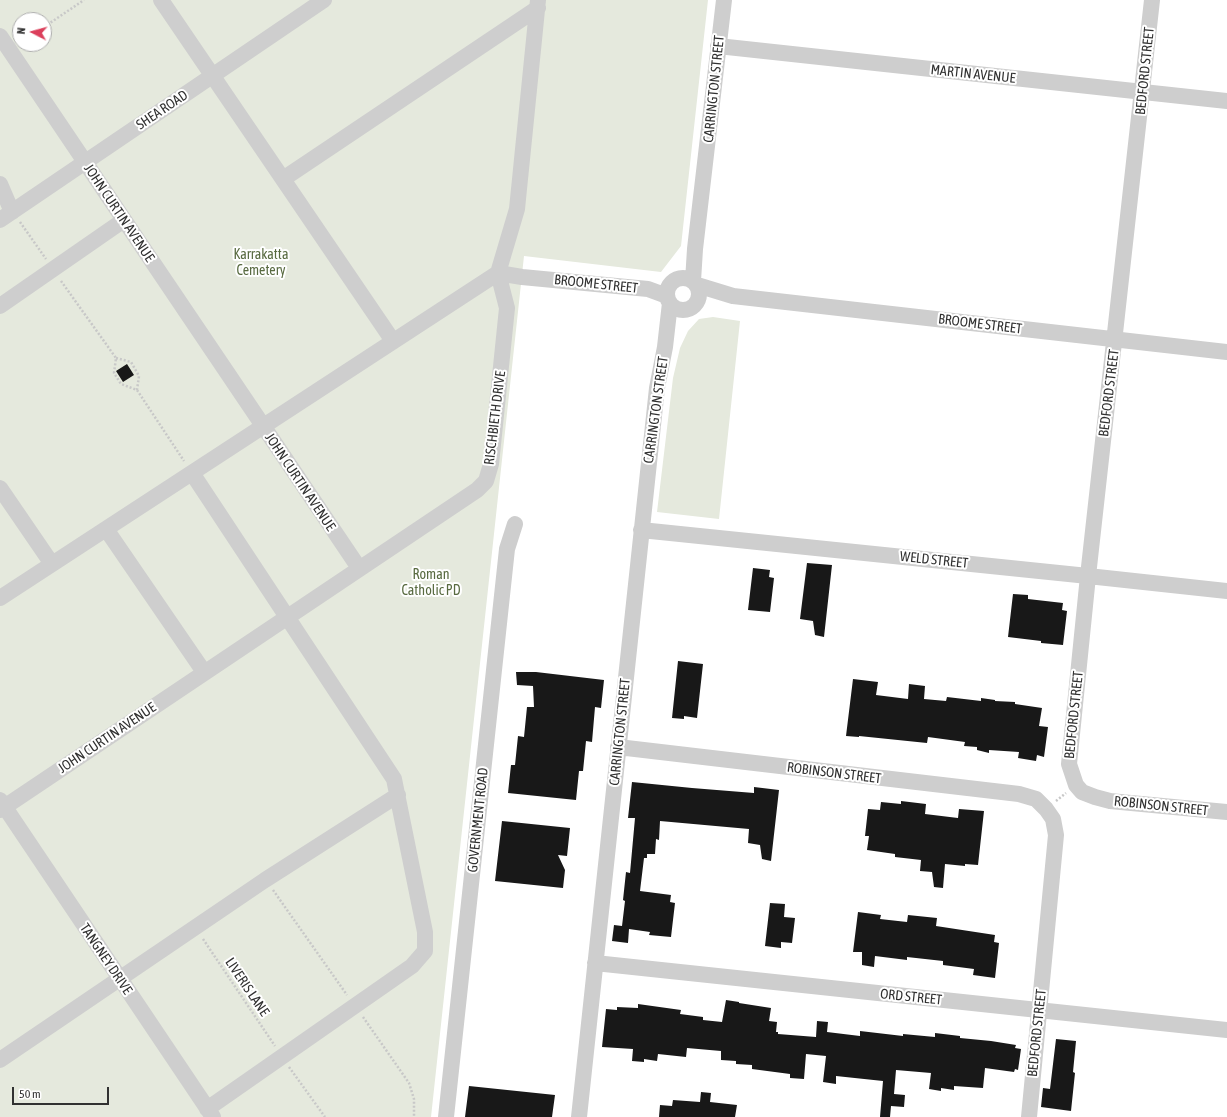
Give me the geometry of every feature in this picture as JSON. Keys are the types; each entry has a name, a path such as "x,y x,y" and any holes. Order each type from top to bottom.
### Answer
{"street":[{"path":"161,0 393,341"},
{"name":"SHEA ROAD","path":"6,216 324,0"},
{"name":"CARRINGTON STREET","path":"579,1117 657,388 680,288 695,249 724,0"},
{"name":"BEDFORD STREET","path":"1076,785 1069,764 1088,576 1152,0"},
{"path":"283,179 538,4"},
{"path":"0,598 498,272 517,209 538,4"},
{"name":"JOHN CURTIN AVENUE","path":"0,36 359,568 2,806"},
{"name":"MARTIN AVENUE","path":"718,46 1227,100"},
{"path":"0,184 6,216"},
{"path":"0,306 124,220"},
{"name":"BROOME STREET","path":"498,272 522,278 648,289 680,288 734,296 1227,352"},
{"name":"RISCHBIETH DRIVE","path":"359,568 477,490 486,480 491,464 507,308 498,272"},
{"path":"680,288 700,294 691,306 677,308 680,288"},
{"name":"BROOME STREET","path":"691,306 734,296"},
{"name":"CARRINGTON STREET","path":"665,348 691,306"},
{"path":"192,473 394,779 425,932 425,951 412,966 282,1057 210,1113"},
{"path":"0,488 52,564"},
{"name":"GOVERNMENT ROAD","path":"446,1117 507,549 515,524"},
{"path":"106,529 204,672"},
{"name":"WELD STREET","path":"641,530 1227,591"},
{"name":"ROBINSON STREET","path":"618,747 1018,794 1036,799 1046,809"},
{"name":"ROBINSON STREET","path":"1076,785 1082,792 1110,801 1227,812"},
{"path":"0,1060 195,927 398,795"},
{"name":"TANGNEY DRIVE","path":"2,806 210,1113"},
{"name":"BEDFORD STREET","path":"1029,1117 1056,835 1053,819 1046,809"},
{"name":"ORD STREET","path":"595,963 1227,1030"}],"path":[{"path":"52,22 84,0"},
{"path":"6,216 53,269 116,358 131,362 139,376 137,390"},
{"path":"116,358 114,373 121,384 137,390 192,473"},
{"path":"1046,809 1076,785"},
{"path":"266,880 409,1083 414,1099 414,1117"},
{"name":"LIVERIS LANE","path":"195,927 282,1057 325,1117"}],"green space":[{"name":"Karrakatta Cemetery","path":"0,0 708,0 681,246 661,272 524,256 431,1117 0,1117"},
{"path":"713,317 740,321 719,519 657,512 673,378 680,348 688,331 699,319"}],"building":[{"path":"127,364 134,375 123,382 116,371"},
{"path":"807,563 832,565 824,637 815,635 813,621 800,619"},
{"path":"753,568 770,570 769,577 774,578 770,612 748,610"},
{"path":"1013,594 1028,595 1028,599 1063,603 1062,610 1067,611 1063,645 1008,637"},
{"path":"678,661 703,664 697,718 684,716 684,719 672,718"},
{"path":"516,672 536,672 604,680 601,708 595,707 592,742 586,741 583,771 579,771 576,800 508,793 511,765 515,765 518,736 524,737 527,707 534,707 533,686 517,685"},
{"path":"853,679 878,682 876,695 908,699 909,684 925,686 924,699 946,701 947,697 981,701 981,698 995,701 1015,702 1015,704 1042,708 1039,726 1048,727 1044,757 1037,755 1036,761 1018,758 1019,752 989,750 989,753 977,750 977,747 964,746 965,742 928,737 927,743 846,736"},
{"path":"632,782 754,793 754,787 779,790 771,861 762,859 760,845 748,843 749,829 660,821 659,840 656,839 655,854 647,854 647,858 644,858 640,891 671,895 670,902 675,903 671,937 649,935 650,932 629,929 628,943 612,941 614,925 622,926 626,872 630,873 635,818 628,818"},
{"path":"901,801 926,804 925,814 958,818 959,809 984,811 978,865 965,864 965,866 945,864 943,888 934,887 932,872 920,871 921,860 895,857 895,854 867,850 869,836 865,836 868,809 880,810 881,802 901,804"},
{"path":"502,821 570,828 567,856 558,855 565,870 563,888 495,881"},
{"path":"770,903 785,904 784,917 795,918 792,943 781,942 781,948 765,946"},
{"path":"858,912 881,915 880,919 907,922 908,915 937,918 936,926 995,935 994,942 999,943 995,978 973,975 974,969 943,965 943,961 907,957 907,960 875,956 874,967 862,965 862,952 853,952"},
{"path":"726,1000 771,1008 769,1021 777,1022 776,1032 778,1032 778,1034 816,1037 817,1021 828,1022 827,1032 860,1036 860,1031 903,1036 903,1034 935,1037 935,1033 960,1036 960,1038 1016,1045 1015,1048 1021,1049 1018,1070 1015,1069 1014,1072 985,1068 983,1088 954,1086 954,1090 941,1088 941,1091 929,1089 931,1073 896,1070 894,1094 905,1095 904,1107 891,1106 890,1117 880,1117 883,1081 836,1076 836,1084 823,1082 826,1056 806,1054 804,1079 790,1078 790,1074 752,1069 752,1065 736,1064 736,1061 721,1060 721,1051 687,1048 686,1057 658,1054 657,1061 644,1059 644,1062 632,1061 633,1049 602,1047 606,1009 617,1010 617,1007 638,1008 638,1004 681,1010 680,1014 703,1017 703,1020 722,1022"},
{"path":"1056,1039 1076,1041 1073,1072 1075,1073 1071,1111 1041,1107 1043,1088 1050,1089"},
{"path":"469,1086 555,1095 552,1117 465,1117"},
{"path":"701,1092 711,1093 710,1102 737,1105 735,1117 659,1117 660,1105 672,1106 673,1100 700,1102"}],"park label":[{"name":"Roman Catholic PD","path":"431,584"}]}
